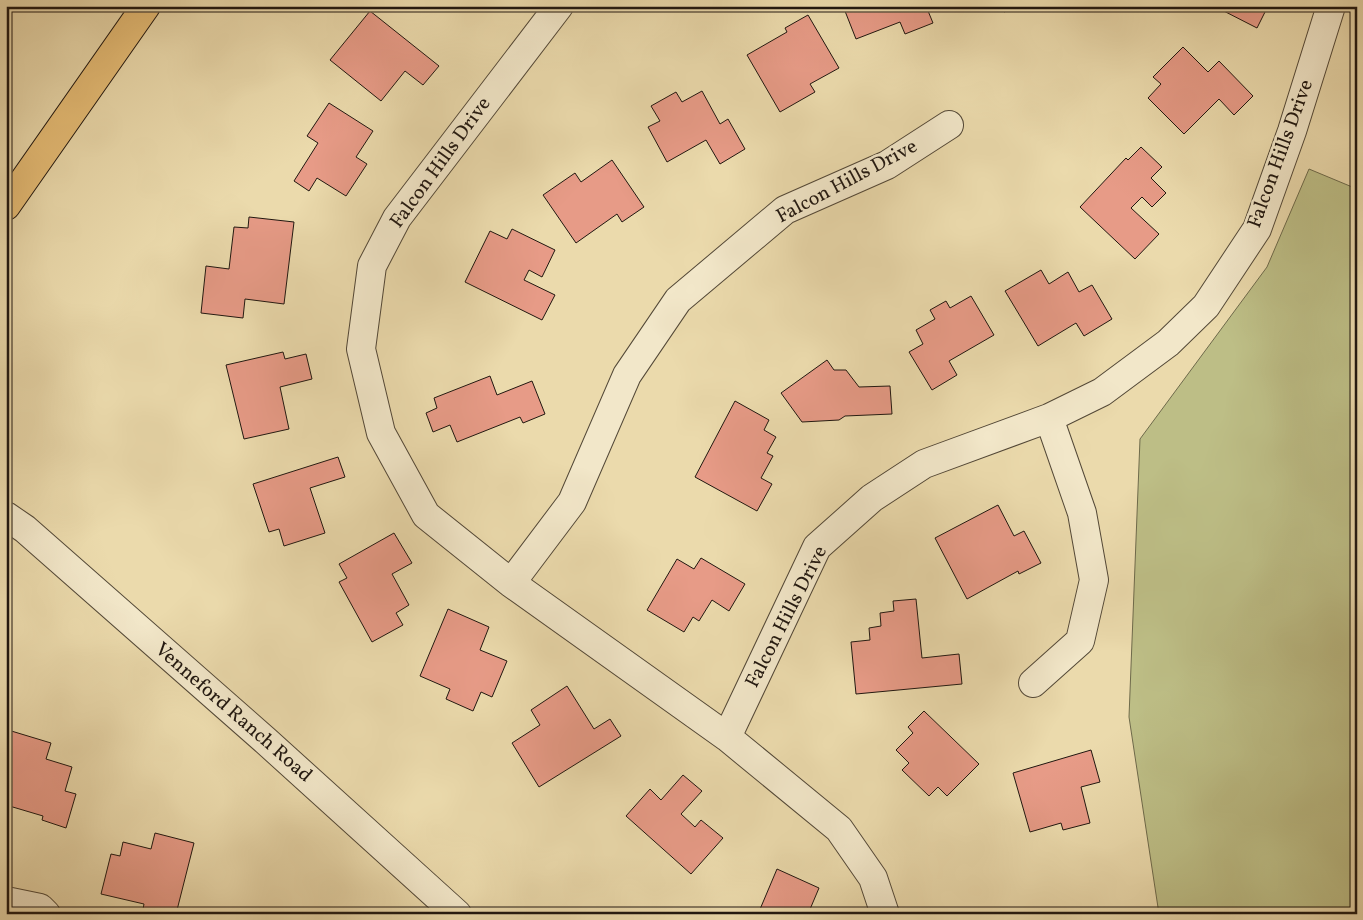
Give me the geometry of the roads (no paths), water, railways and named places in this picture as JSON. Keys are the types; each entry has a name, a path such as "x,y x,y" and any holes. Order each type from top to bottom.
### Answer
{"main road":[{"path":"6,206 146,6"}],"street":[{"name":"Falcon Hills Drive","path":"559,6 397,218 372,266 361,349 382,433 426,515 511,583 727,737 839,829 873,878 885,914"},
{"name":"Falcon Hills Drive","path":"727,737 818,547 872,498 924,464 1049,418 1102,392 1168,343 1206,306 1257,229 1292,131 1332,6"},
{"name":"Falcon Hills Drive","path":"511,583 572,502 627,375 678,300 785,210 887,165 949,125"},
{"path":"1033,683 1080,641 1094,580 1082,513 1049,418"},
{"name":"Venneford Ranch Road","path":"6,516 25,529 266,741 456,914"},
{"path":"6,901 40,908 46,914"}]}
